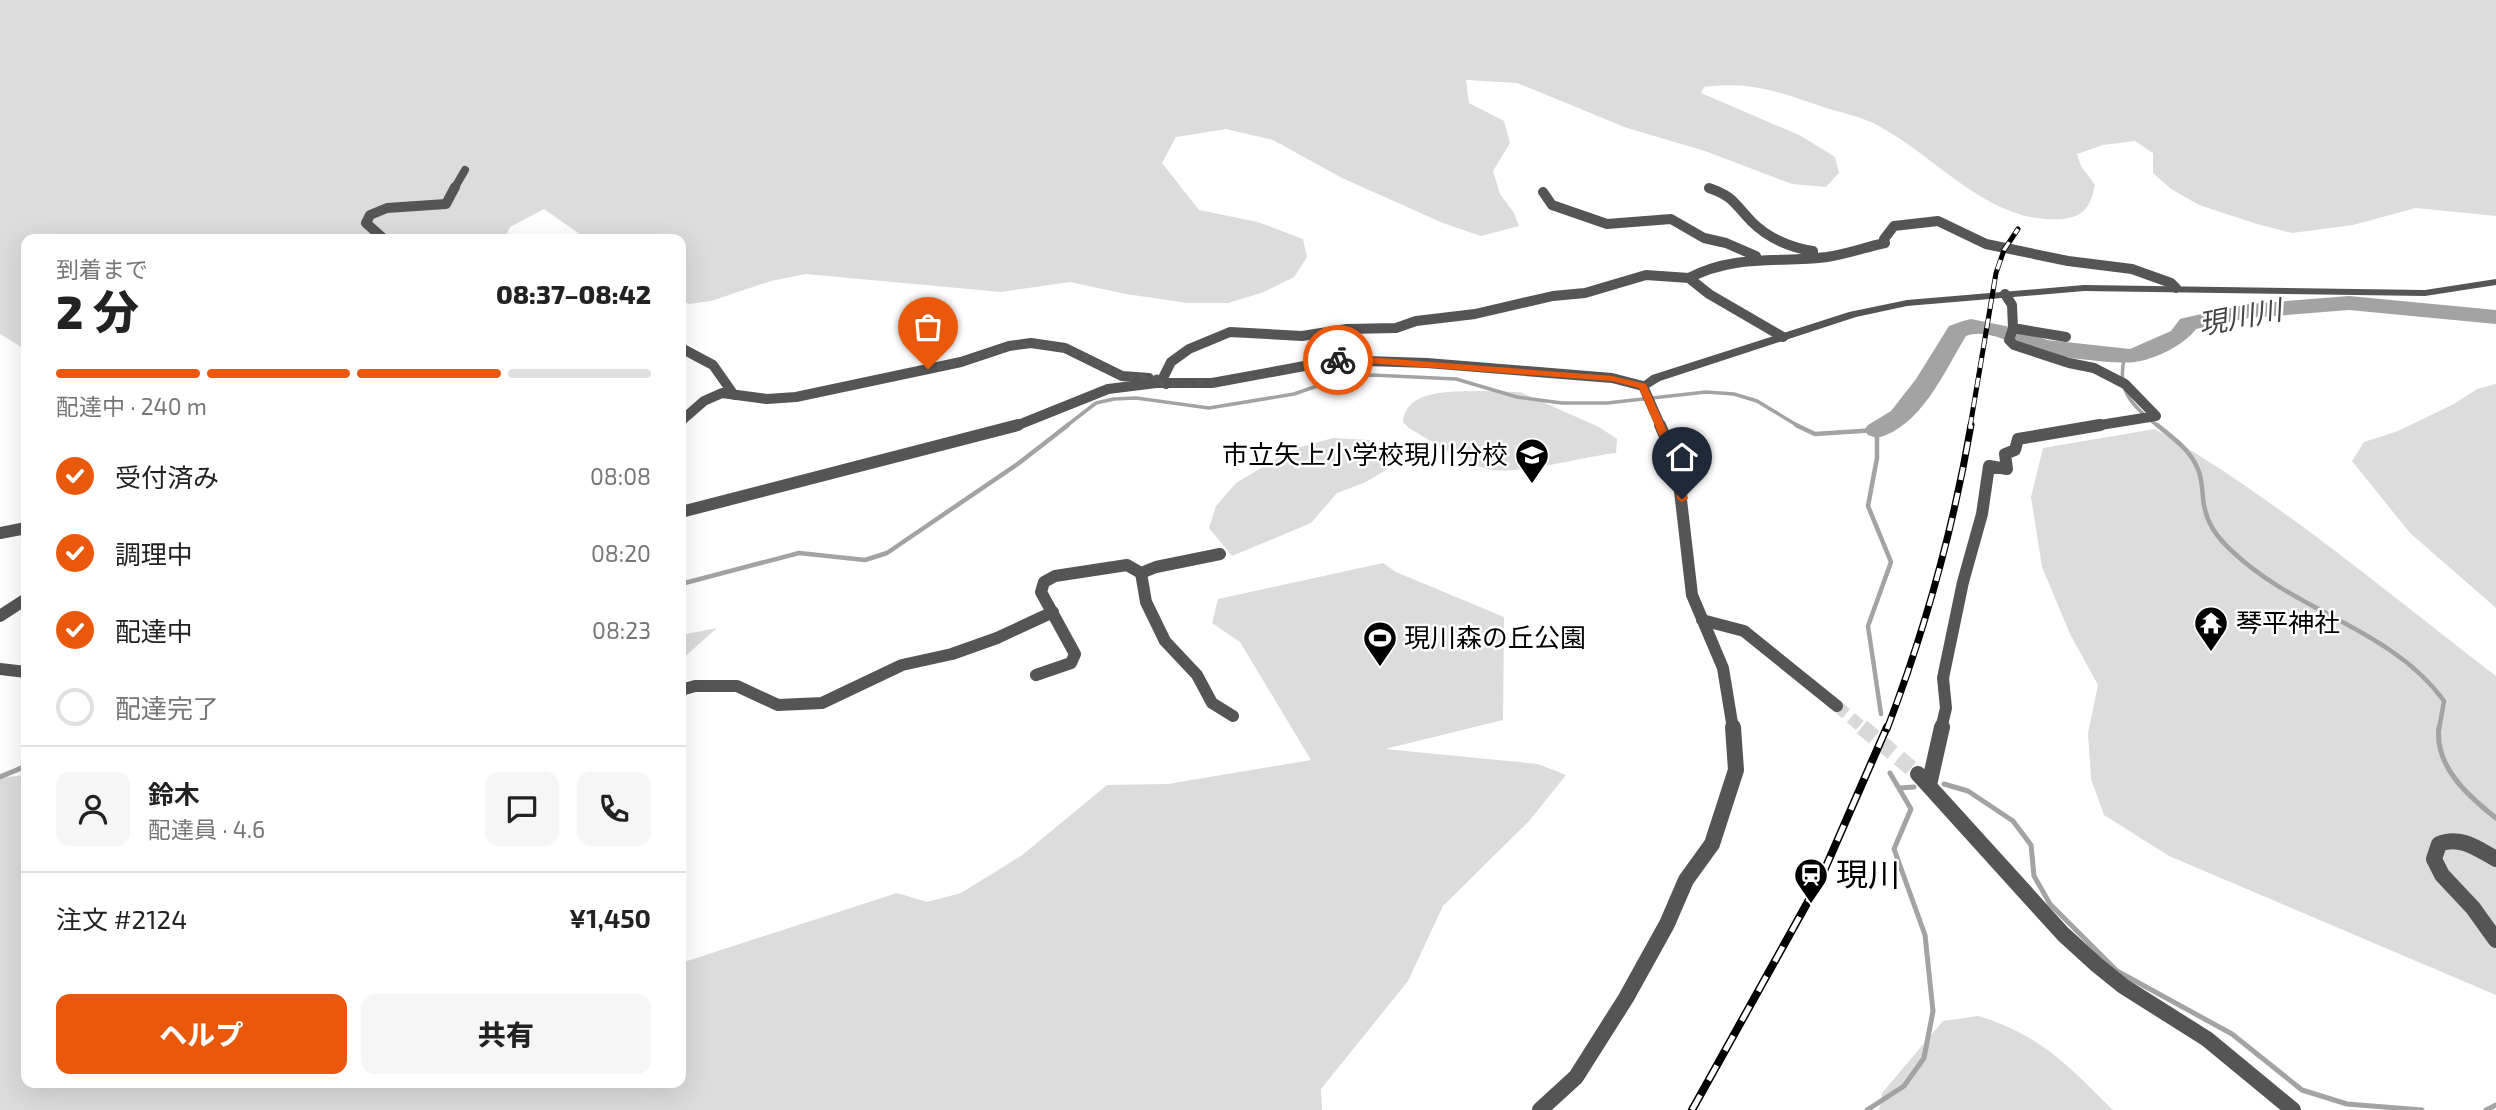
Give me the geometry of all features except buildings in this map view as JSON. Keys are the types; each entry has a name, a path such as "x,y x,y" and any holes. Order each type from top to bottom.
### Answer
{"street":[{"path":"378,234 366,223 370,215 387,208 446,204 456,179 465,170"},
{"path":"1709,188 1729,195 1754,224 1782,242 1808,251 1847,247 1854,251"},
{"path":"1543,192 1552,205 1607,224 1671,219 1704,238 1768,258"},
{"path":"1161,383 1171,362 1205,341 1230,332 1302,336 1347,329 1396,328 1416,321 1475,314 1553,296 1585,293 1635,276 1689,278 1706,267 1745,258 1821,257 1854,251 1885,243 1884,239 1894,226 1901,223 1938,221 1986,244 2068,261 2132,269 2171,283 2176,288"},
{"path":"1768,258 1782,242"},
{"path":"1689,278 1709,294 1783,337"},
{"path":"1647,394 1656,378 1878,308 2084,288 2425,293 2496,282"},
{"path":"2005,294 2012,305 2014,345 2094,368 2125,384 2156,416 2058,430 2018,439 2015,450 2006,454 2007,469 1989,466 1982,514 1963,582 1943,678 1946,708 1923,780 2055,925 2097,965 2123,986 2207,1039 2293,1110"},
{"path":"2012,332 2066,337"},
{"path":"686,417 704,401 722,393 767,399 796,397 961,362 1009,346 1031,343 1065,348 1122,376 1158,378 1161,383"},
{"path":"686,350 701,354 709,360 734,395"},
{"path":"686,511 1013,427 1108,389 1161,383 1213,383 1354,359 1588,376 1647,394"},
{"path":"1540,1110 1576,1077 1626,998 1667,924 1686,880 1712,844 1736,769 1733,729 1723,668 1692,595 1677,465 1647,394"},
{"path":"0,533 21,529"},
{"path":"1141,573 1156,567 1220,554"},
{"path":"1036,674 1071,663 1074,654 1041,592 1044,582 1055,576 1127,565 1141,573"},
{"path":"1141,573 1142,591 1156,628 1171,651 1196,674 1212,704 1233,716"},
{"path":"0,616 21,602"},
{"path":"686,689 695,686 737,686 778,705 822,703 902,665 952,654 997,638 1053,612"},
{"path":"1702,620 1744,631 1837,706"},
{"path":"0,669 21,671"},
{"path":"2496,859 2459,840 2447,839 2439,844 2434,859 2442,875 2473,908 2496,940"}],"shaded area":[{"path":"0,0 2496,0 2496,216 2416,208 2353,225 2292,233 2199,205 2171,189 2153,173 2153,153 2135,141 2103,145 2077,154 2081,166 2095,185 2086,209 2070,218 2035,218 1986,200 1898,137 1875,124 1768,90 1722,85 1704,87 1701,93 1801,136 1835,157 1839,173 1826,187 1792,184 1705,151 1627,128 1517,83 1466,80 1469,103 1504,121 1510,143 1493,171 1500,194 1514,213 1519,226 1481,236 1443,223 1342,178 1273,140 1226,129 1176,137 1162,163 1199,210 1258,222 1303,239 1307,257 1294,277 1264,292 1228,303 1187,303 1070,282 1001,292 806,274 771,281 711,301 689,304 686,302 686,234 579,234 544,209 510,227 507,234 21,234 21,347 0,334"},
{"path":"2496,384 2496,608 2410,533 2352,461 2364,442 2398,431 2454,404 2477,389"},
{"path":"1445,392 1520,392 1599,427 1617,439 1616,453 1536,467 1492,470 1460,458 1403,422 1406,411 1422,398"},
{"path":"2155,429 2287,515 2496,676 2496,995 2169,856 2104,815 2091,779 2088,733 2098,685 2070,634 2042,567 2031,497 2043,448"},
{"path":"1333,438 1369,440 1399,462 1366,482 1337,493 1311,523 1232,556 1209,528 1216,506 1236,483 1293,449"},
{"path":"1383,563 1396,572 1504,617 1503,720 1385,749 1538,764 1566,775 1530,820 1443,906 1408,981 1321,1089 1322,1110 0,1110 0,778 21,776 21,1088 686,1088 686,961 897,893 927,902 961,893 1021,856 1107,785 1168,784 1311,760 1240,642 1212,623 1218,599"},
{"path":"717,628 686,656 686,634"},
{"path":"1978,1016 2019,1032 2052,1053 2113,1110 1879,1110 1882,1093 1943,1021"}],"waterway":[{"name":"現川川","path":"1877,430 1900,416 1926,382 1957,331 1971,326 2020,336 2042,346 2133,356 2179,336 2188,324 2249,311 2349,303 2496,317"},
{"path":"2125,356 2122,379 2128,397 2159,427"},
{"path":"1065,427 1096,403 1114,399 1136,398 1209,408 1294,394 1343,377 1372,375 1456,379 1517,397 1562,403 1607,403 1706,392 1734,394 1757,401 1799,427"},
{"path":"686,583 799,553 865,560 887,553 1019,463 1068,425"},
{"path":"2157,425 2180,444 2194,461 2201,478 2206,514 2221,540 2258,573 2371,638 2423,676 2444,701 2439,729"},
{"path":"1799,427 1815,434 1877,430 1877,458 1868,506 1891,562 1868,626 1881,714"},
{"path":"2439,729 2439,741 2447,767 2464,790 2496,818"},
{"path":"0,777 21,768"},
{"path":"1867,1110 1904,1086 1924,1058 1933,1011 1925,935 1894,849 1911,809 1890,773"},
{"path":"1944,784 1968,791 2013,821 2031,845 2034,876 2050,904 2117,971 2232,1034 2302,1090 2347,1104 2422,1110"},
{"path":"1899,788 1914,787"},
{"path":"2486,1110 2496,1105"}],"tunnel":[{"path":"1837,706 1864,729"},
{"path":"1862,727 1918,774"}],"railway":[{"path":"1970,427 1996,273 2004,250 2018,229"},
{"path":"1887,729 1914,654 1936,579 1956,503 1971,425"},
{"path":"1692,1110 1820,880 1887,727"}],"way so far":[{"path":"928,369 993,353 1009,346 1031,343 1051,344 1079,353 1122,376 1158,378 1156,383 1166,384 1213,383 1338,360"}],"place":[{"name":"市立矢上小学校現川分校","path":"1532,485"},
{"name":"琴平神社","path":"2211,653"},
{"name":"現川森の丘公園","path":"1380,668"},
{"name":"現川","path":"1811,905"}],"route":[{"path":"1338,360 1508,369 1612,379 1643,386 1677,465 1682,499"}]}
